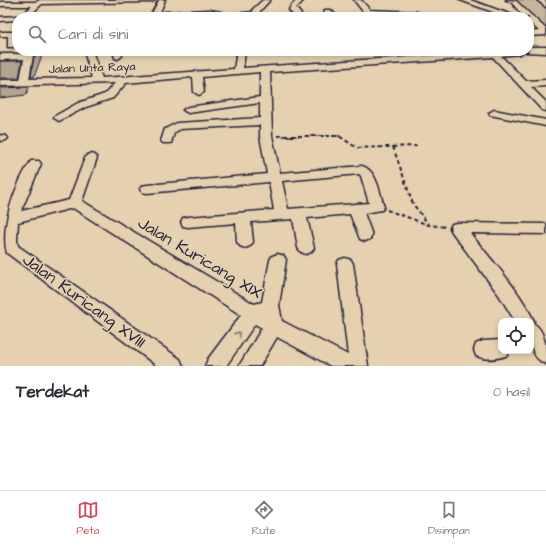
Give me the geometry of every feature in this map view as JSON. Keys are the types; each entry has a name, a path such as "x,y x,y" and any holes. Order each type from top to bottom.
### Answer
{"street":[{"path":"0,4 43,1 152,0"},
{"path":"156,12 162,0"},
{"path":"256,12 267,0"},
{"path":"295,12 293,7 301,0"},
{"path":"357,0 368,12"},
{"path":"463,0 499,12"},
{"path":"509,0 514,2 523,12"},
{"path":"540,0 546,5"},
{"path":"30,12 43,1"},
{"path":"35,12 43,1"},
{"path":"0,19 12,18"},
{"path":"534,18 541,19"},
{"path":"534,22 546,33"},
{"path":"534,34 546,33"},
{"path":"0,34 12,34 11,46"},
{"path":"534,50 546,50"},
{"path":"0,57 29,56 24,82"},
{"path":"90,56 98,80"},
{"path":"238,72 240,56"},
{"name":"Jalan Unta Raya","path":"0,83 123,80 430,56"},
{"path":"497,56 546,108"},
{"path":"265,70 266,136 282,215"},
{"path":"197,75 199,92"},
{"path":"59,118 88,102 109,96 123,80"},
{"path":"524,84 546,83"},
{"path":"188,110 265,99"},
{"path":"494,112 546,123"},
{"path":"167,141 169,131 177,126 266,121"},
{"path":"10,218 75,203 91,158"},
{"name":"Jalan Kuricang XVIII","path":"35,164 16,202 10,218 7,236 8,243 12,249 173,366"},
{"path":"147,189 362,170 367,174 377,207 188,222"},
{"name":"Jalan Kuricang XIX","path":"75,203 261,308"},
{"path":"355,209 365,235"},
{"path":"299,213 306,248"},
{"path":"243,218 245,242"},
{"path":"457,228 546,229"},
{"path":"457,228 505,290 523,318"},
{"path":"215,366 261,308 278,260"},
{"path":"345,264 358,366"},
{"path":"261,308 274,326 350,366"},
{"path":"249,366 274,326"},
{"path":"534,336 541,349"}],"path":[{"path":"273,136 339,136 354,147 417,146"},
{"path":"393,147 413,204 429,225"},
{"path":"377,207 429,225 457,228"}],"shaded area":[{"path":"510,0 535,0 546,5 546,32 534,20 534,12 525,12 515,2"}],"building":[{"path":"34,56 42,56 34,77 31,77"},
{"path":"0,61 22,61 19,78 0,78"},
{"path":"29,87 26,95 0,98 0,88"}]}
